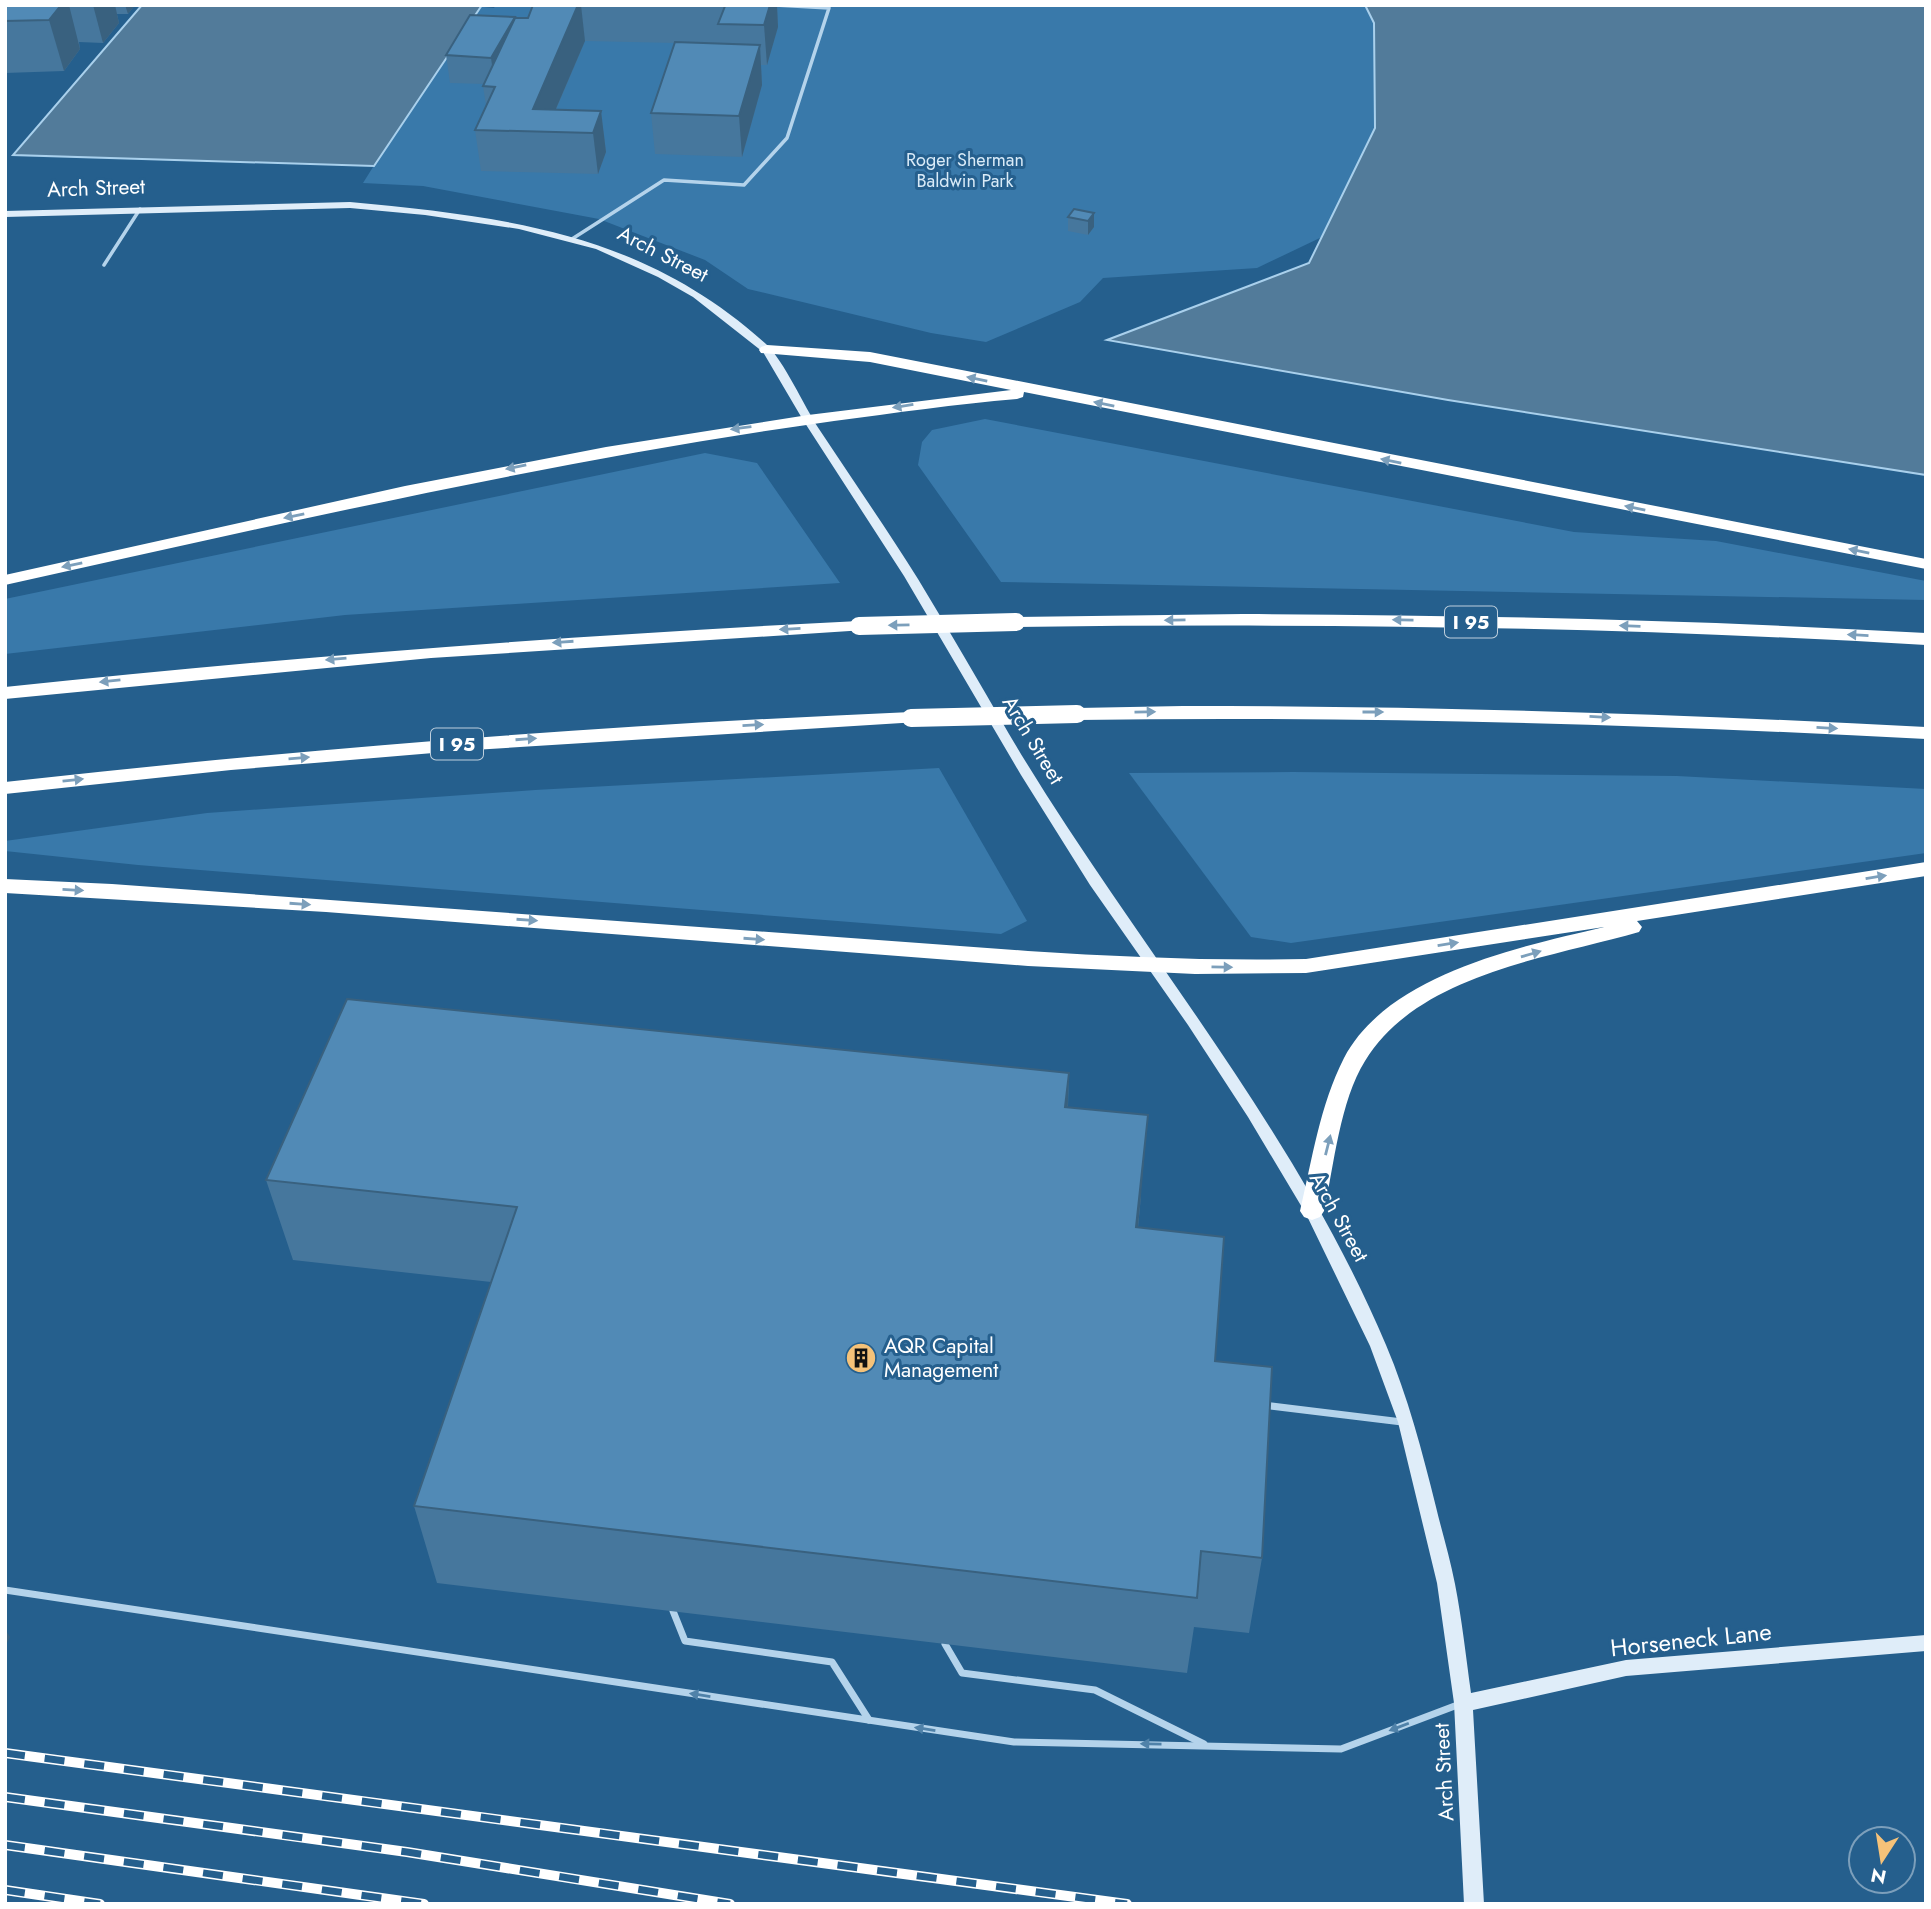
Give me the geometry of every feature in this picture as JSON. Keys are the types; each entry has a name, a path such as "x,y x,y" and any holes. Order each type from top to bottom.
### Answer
{"highway":[{"path":"767,350 870,357 1926,564"},
{"path":"5,580 530,464 725,430 955,398 1044,392"},
{"name":"I 95","path":"5,693 286,663 470,648 859,626 1190,619 1438,621 1730,629 1926,639"},
{"name":"I 95","path":"5,788 268,761 653,730 1077,713 1211,711 1570,715 1926,733"},
{"path":"5,886 425,912 744,938 1154,965 1257,968 1306,965 1926,869"},
{"path":"1312,1211 1341,1093 1355,1058 1374,1032 1399,1010 1459,977 1504,962 1661,920 1826,885"}],"main road":[{"name":"Arch Street","path":"5,214 350,205 519,226 599,247 662,275 696,295 767,350 808,420 910,576 1027,775 1095,883 1254,1113 1312,1211 1378,1346 1406,1422 1446,1583 1463,1703 1474,1904"},
{"name":"Horseneck Lane","path":"1463,1703 1626,1668 1926,1643"}],"lane":[{"path":"572,239 664,180 744,185 787,138 829,8 775,5"},
{"path":"104,265 140,209"},
{"path":"1261,1405 1406,1422"},
{"path":"5,1590 1014,1742 1341,1749 1463,1703"},
{"path":"673,1611 685,1641 832,1661 869,1720"},
{"path":"946,1644 962,1673 1094,1690 1206,1745"}],"green space":[{"name":"Roger Sherman Baldwin Park","path":"496,5 1365,5 1374,23 1375,128 1324,236 1257,268 1103,278 1080,302 986,342 931,333 748,289 705,260 599,219 423,186 363,183 474,6 494,8"},
{"path":"985,419 1574,532 1716,541 1926,581 1926,600 1001,582 918,465 922,442 932,430"},
{"path":"705,453 757,463 840,583 345,615 5,654 5,599"},
{"path":"939,768 1027,921 1001,934 138,865 5,851 5,841 207,813 535,790"},
{"path":"1129,773 1677,776 1926,789 1926,853 1291,943 1251,937"}],"shaded area":[{"path":"142,5 482,5 374,166 13,155"},
{"path":"1365,5 1926,5 1926,475 1448,400 1107,340 1309,263 1375,128 1374,23"}],"building":[{"path":"5,5 61,5 49,20 5,21"},
{"path":"533,5 578,5 533,109 601,111 593,133 475,130 495,87 483,86 515,18 528,18"},
{"path":"715,5 770,5 764,25 718,24 725,6"},
{"path":"470,15 515,17 491,58 446,55"},
{"path":"675,42 760,45 739,116 651,113"},
{"path":"1074,209 1094,213 1088,221 1068,217"},
{"name":"AQR Capital Management","path":"347,999 1069,1073 1065,1107 1148,1115 1136,1227 1224,1237 1215,1361 1272,1367 1262,1558 1201,1551 1197,1598 414,1506 517,1207 266,1180"}],"railway":[{"path":"5,1753 1127,1904"},
{"path":"5,1797 407,1852 730,1904"},
{"path":"5,1845 424,1904"},
{"path":"5,1890 100,1904"}],"place":[{"name":"AQR Capital Management","path":"861,1358"}]}
